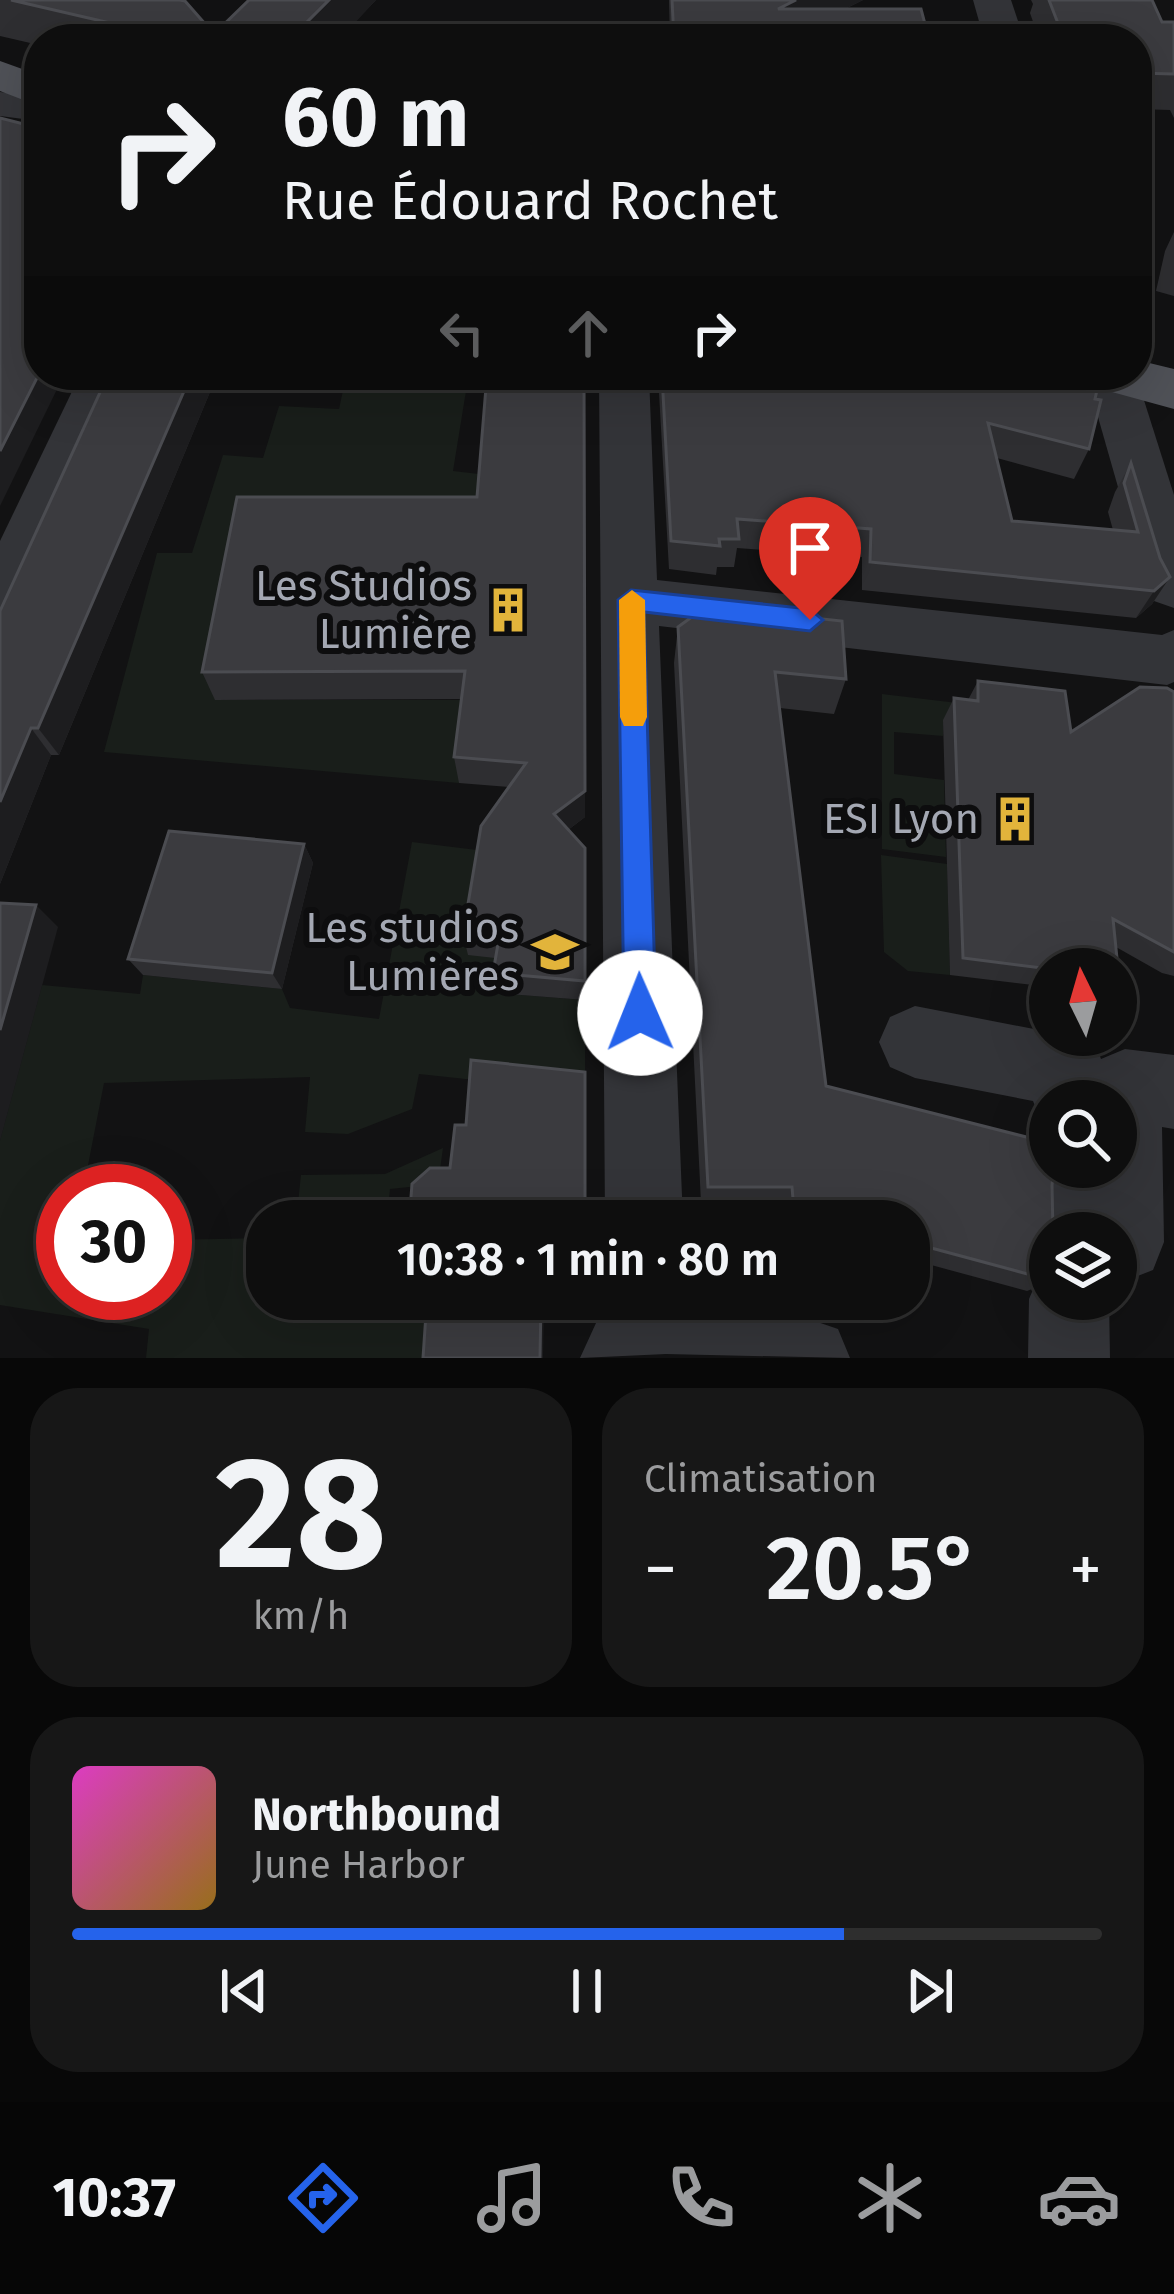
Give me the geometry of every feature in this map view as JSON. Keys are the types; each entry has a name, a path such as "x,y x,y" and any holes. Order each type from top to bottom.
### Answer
{"street":[{"path":"0,600 98,390"},
{"path":"624,390 644,1200"},
{"path":"1116,390 1174,585"},
{"path":"631,600 1167,660 1174,655"},
{"path":"915,1042 1070,1072 1070,1080"},
{"path":"1102,1212 1125,1086 1174,1092"},
{"path":"1069,1358 1078,1320"},
{"path":"638,1322 809,1358"}],"shaded area":[{"path":"343,390 466,391 453,471 479,474 484,526 216,700 470,700 459,783 104,752 157,553 192,553 223,455 263,458 279,406 339,409"},
{"path":"882,694 966,704 944,721 943,736 894,732 894,774 944,780 946,857 882,849"},
{"path":"412,842 485,851 497,993 585,1000 585,1092 419,1074 412,1109 348,1134 305,1132 310,1077 104,1083 88,1164 36,1164 36,1311 0,1305 0,1140 42,985 140,994 143,975 282,989 290,1008 379,1019"},
{"path":"881,855 947,864 950,975 908,971 884,952"},
{"path":"443,1148 438,1184 390,1189 389,1200 298,1200 301,1175 385,1174"},
{"path":"246,1238 246,1320 435,1320 433,1358 146,1358 149,1329 93,1320 192,1320 192,1239"}],"building":[{"path":"11,0 180,0 205,24 114,24"},
{"path":"249,0 329,0 305,24 224,24"},
{"path":"672,0 796,0 778,9 921,9 925,24 673,24"},
{"path":"1049,0 1152,0 1162,22 1174,22 1174,74 1152,73 1152,24 1058,24"},
{"path":"0,118 24,124 24,390 31,390 0,451"},
{"path":"101,390 184,390 38,728 31,728 0,802 0,611"},
{"path":"486,390 584,390 585,791 554,814 585,848 585,981 493,973 499,938 463,934 481,826 526,763 454,757 465,671 202,672 237,497 477,497"},
{"path":"663,390 1097,390 1095,399 1101,400 1089,449 988,423 1012,521 1138,532 1124,483 1131,463 1170,577 1154,591 870,562 871,529 737,519 739,539 719,539 720,546 671,541"},
{"path":"715,600 729,601 730,609 842,621 846,679 775,672 826,1086 1029,1138 1029,1188 1052,1188 1053,1212 1029,1212 1029,1274 930,1248 930,1200 793,1200 792,1187 708,1187 678,627"},
{"path":"978,681 1065,691 1071,732 1140,687 1174,692 1174,952 1113,919 1116,948 1029,948 1029,966 963,958 954,698 978,701"},
{"path":"169,831 304,844 272,973 128,959"},
{"path":"0,903 36,905 0,1030"},
{"path":"471,1060 585,1072 585,1200 411,1200 412,1184 430,1168 450,1168 455,1125 466,1125"},
{"path":"426,1320 541,1320 540,1358 423,1358"}],"slow traffic":[{"path":"632,600 634,717"}],"place":[{"name":"Les Studios Lumière","path":"508,610"},
{"name":"ESI Lyon","path":"1015,819"},
{"name":"Les studios Lumières","path":"555,952"}],"route":[{"path":"640,1013 631,600 810,620"}]}
